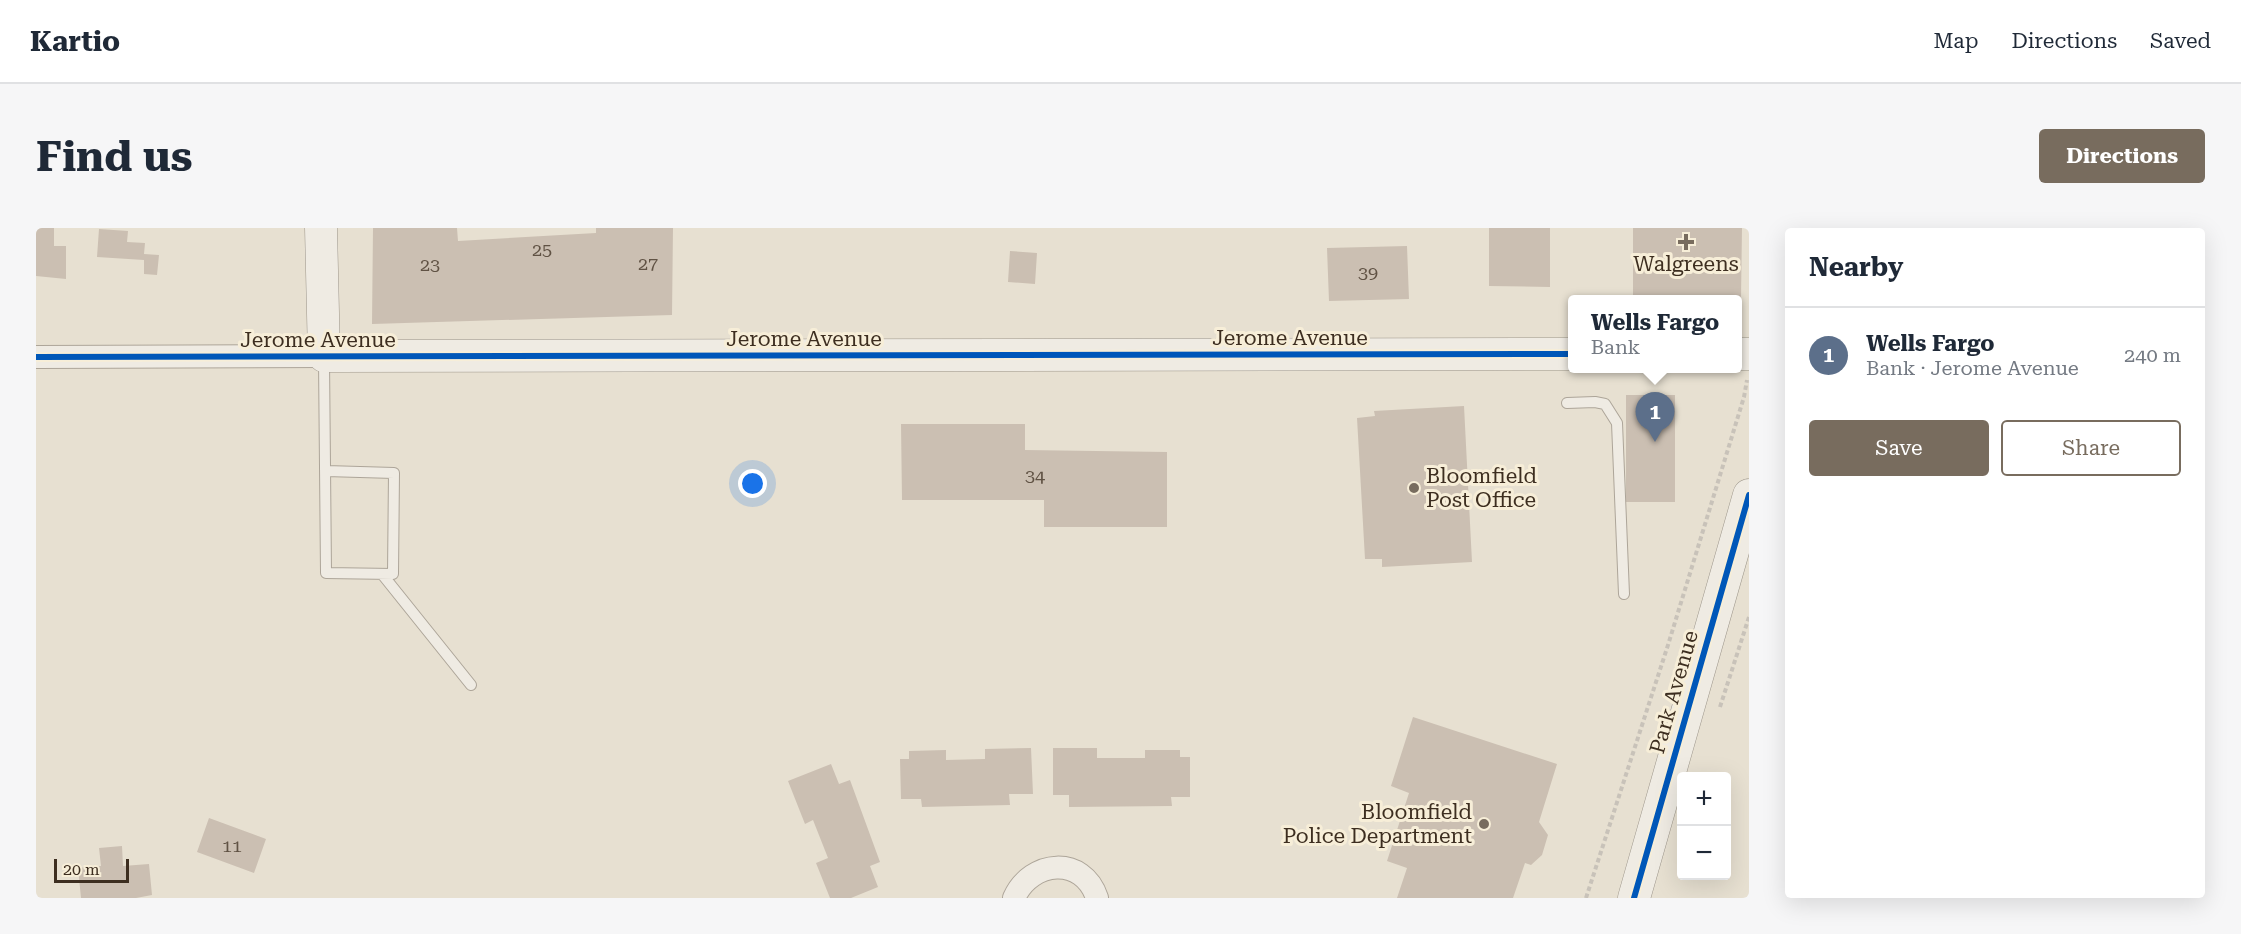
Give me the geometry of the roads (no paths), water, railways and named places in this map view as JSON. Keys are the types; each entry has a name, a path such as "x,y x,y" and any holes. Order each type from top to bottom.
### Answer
{"street":[{"path":"321,228 324,356"},
{"name":"Jerome Avenue","path":"36,357 1568,354"},
{"name":"Park Avenue","path":"1634,898 1684,714 1749,495"},
{"path":"1014,898 1028,877 1053,867 1079,874 1089,882 1097,898"}],"lane":[{"path":"324,356 326,573 393,573 394,473 326,471"},
{"path":"1568,403 1605,404 1617,423 1624,594"},
{"path":"382,574 471,684"}],"place":[{"name":"Walgreens","path":"1686,242"},
{"name":"Wells Fargo","path":"1655,442"},
{"name":"Bloomfield Post Office","path":"1414,488"},
{"name":"Bloomfield Police Department","path":"1484,824"}]}
